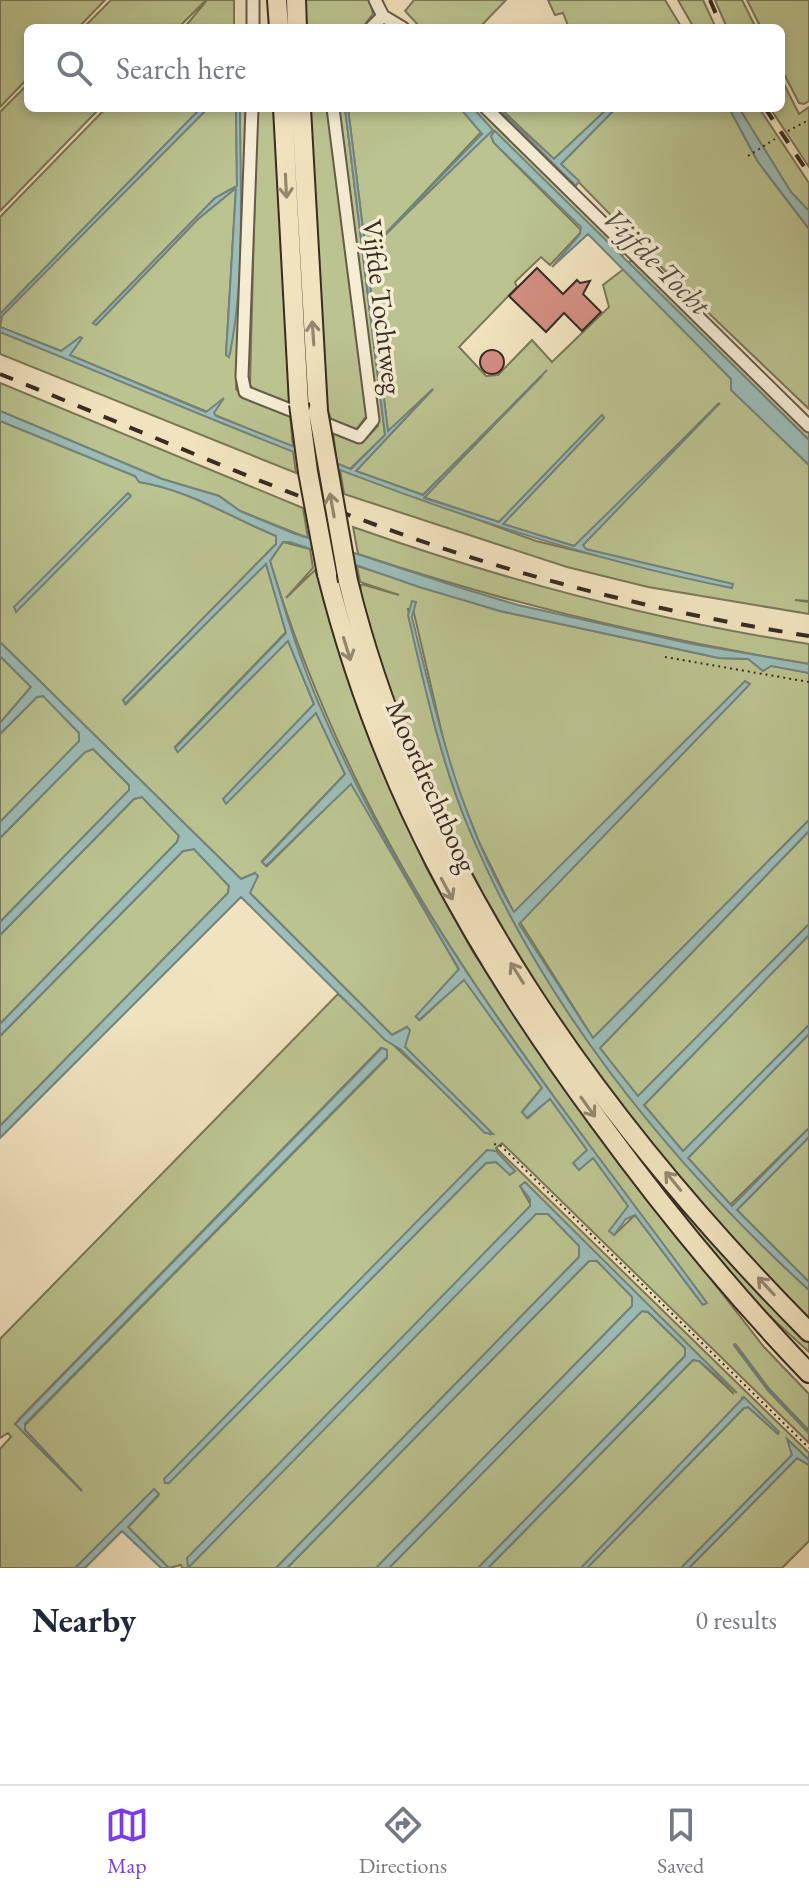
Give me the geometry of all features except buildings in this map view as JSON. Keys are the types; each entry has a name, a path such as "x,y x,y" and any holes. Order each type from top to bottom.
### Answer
{"main road":[{"path":"277,0 279,24"},
{"path":"296,0 297,24"},
{"name":"Moordrechtboog","path":"283,112 299,404 308,472 327,574 343,638 378,737 429,855 470,932 517,1006 671,1217 742,1304 809,1373"},
{"name":"Moordrechtboog","path":"301,112 318,411 348,581 373,670 419,790 490,929 532,998 652,1156 809,1332"}],"street":[{"path":"253,0 253,24"},
{"path":"375,0 383,16 396,24"},
{"path":"375,24 383,16"},
{"name":"Vijfde Tochtweg","path":"252,112 242,377 245,392 359,437 373,420 334,112"},
{"path":"490,112 809,426"}],"path":[{"path":"788,131 809,120"},
{"path":"749,156 775,139"},
{"path":"665,657 809,682"},
{"path":"494,1144 501,1146 809,1448"}],"green space":[{"path":"0,0 105,0 82,24 24,24 24,82 0,107"},
{"path":"111,0 206,0 182,24 87,24"},
{"path":"207,0 234,0 234,24 187,24"},
{"path":"303,0 370,0 373,14 365,24 305,24"},
{"path":"414,0 506,0 483,24 417,24 405,11"},
{"path":"548,0 665,0 680,24 567,24 563,13 555,15"},
{"path":"678,0 703,0 714,24 692,24"},
{"path":"715,0 742,0 754,24 725,24"},
{"path":"747,0 809,0 809,101 799,103 785,76 785,24 759,24"},
{"path":"785,86 799,114 809,107 809,167 773,112 785,112"},
{"path":"24,88 24,112 96,112 0,211 0,112"},
{"path":"102,112 197,112 0,314 0,217"},
{"path":"204,112 236,112 237,186 215,198 93,323 96,325 198,219 236,188 226,355 230,354 238,257 240,112 248,112 236,389 245,398 290,415 293,447 69,355 81,339 61,351 0,327 2,315"},
{"path":"257,112 275,112 291,392 288,405 255,392 250,385"},
{"path":"308,112 329,112 368,414 355,431 332,422 324,400"},
{"path":"337,112 345,112 385,435 350,469 337,464 333,432 362,443 378,426"},
{"path":"348,112 464,112 482,131 380,240 492,130 476,112 485,112 625,251 622,256 494,132 491,136 494,143 582,231 550,265 541,257 515,282 517,287 459,347 486,376 498,375 532,340 552,362 609,307 603,285 625,268 732,379 732,390 809,465 809,601 795,600 809,602 809,614 648,587 567,567 344,494 340,469 536,541 732,588 585,549 583,545 719,403 580,544 574,546 503,524 604,418 602,415 499,522 423,497 542,376 423,495 356,471 433,389 388,432"},
{"path":"504,112 604,112 554,159"},
{"path":"612,112 731,112 758,162 809,229 809,409 674,280 561,164"},
{"path":"741,112 762,112 809,183 809,211 791,193"},
{"path":"631,260 809,431 809,440 628,264"},
{"path":"0,332 293,450 296,473 0,354"},
{"path":"0,383 303,508 308,538 240,511 219,496 162,479 0,411"},
{"path":"0,421 135,476 140,482 192,498 276,536 276,544 123,700 126,704 266,563 286,632 175,747 177,751 288,640 314,704 226,803 316,712 345,774 262,861 267,866 351,783 459,970 416,1017 420,1020 464,979 542,1088 522,1112 528,1118 550,1098 587,1150 574,1163 579,1169 593,1157 628,1206 614,1235 635,1215 703,1305 494,1012 434,921 378,823 307,668 270,561 283,542 310,549 313,568 286,598 315,570 387,780 426,867 473,952 552,1068 650,1201 764,1347 809,1394 809,1443 502,1143 496,1148 809,1453 809,1460 788,1440 792,1455 681,1568 587,1568 744,1408 748,1407 778,1434 742,1398 741,1404 581,1568 488,1568 693,1360 699,1361 734,1394 520,1186 536,1214 548,1214 580,1246 579,1257 276,1568 182,1568 181,1565 169,1568 128,1527 159,1495 75,1568 0,1568 0,1449 11,1437 8,1433 0,1438 0,1339 338,994 491,1135 405,1047 407,1027 392,1035 250,893 255,873 241,879 0,642","holes":["381,1048 387,1050 387,1058 25,1425 25,1430 82,1491 16,1424 19,1419","496,1151 515,1171 510,1174 496,1162 486,1163 167,1484"]},
{"path":"353,527 578,596 692,623 809,644 809,664 582,618 414,572 358,554"},
{"path":"357,566 500,611 719,658 748,659 809,673 809,820 593,1038 520,922 749,684 514,913 479,842 450,768 413,609 408,609 432,716 455,794 495,886 530,951 611,1073 657,1131 705,1187 809,1290 809,1323 655,1149 562,1025 519,961 479,894 430,798 386,681 360,592 361,584 399,595 360,582"},
{"path":"334,574 340,576 419,808 472,913 737,1265 809,1342 809,1352 731,1281 620,1139 468,916 390,751"},
{"path":"0,656 31,687 0,723"},
{"path":"44,696 79,733 79,742 0,822 0,734 37,697"},
{"path":"93,749 129,785 129,791 0,922 0,838 85,752"},
{"path":"142,797 179,835 177,842 0,1024 0,935 134,799"},
{"path":"809,831 809,924 638,1097 600,1048"},
{"path":"194,849 229,886 228,893 0,1126 0,1036 183,851"},
{"path":"809,935 809,1025 683,1152 644,1105"},
{"path":"809,1034 809,1128 730,1205 688,1158"},
{"path":"809,1137 809,1282 737,1210"},
{"path":"589,1261 597,1261 633,1297 632,1306 376,1568 287,1568"},
{"path":"642,1311 648,1312 685,1348 685,1356 478,1568 389,1568"},
{"path":"797,1458 809,1465 809,1541 782,1568 689,1568"}],"water":[{"path":"197,112 204,112 0,318 0,314"},
{"path":"236,112 240,112 241,233 238,297 229,357 226,355 236,188 198,219 96,325 93,323 215,198 237,186"},
{"path":"345,112 348,112 388,431 433,389 356,471 423,495 547,370 424,498 499,522 602,415 604,418 503,524 574,546 720,403 583,545 586,549 733,584 732,588 637,567 452,511 270,442 0,332 0,327 61,351 80,337 70,355 206,412 224,398 214,413 216,416 351,469 385,435"},
{"path":"463,112 477,112 493,130 379,240 482,134"},
{"path":"501,112 554,159 604,112 612,112 561,164 579,181 576,186"},
{"path":"731,112 741,112 791,192 809,211 809,229 758,162"},
{"path":"495,131 809,440 809,465 731,390 731,379 588,234 552,267 580,234 581,227 494,143 491,136"},
{"path":"0,411 162,479 219,496 240,511 293,533 458,587 518,605 692,644 809,664 809,673 771,666 763,671 748,659 719,658 500,611 419,587 290,542 283,542 270,561 319,704 399,864 495,1014 707,1303 703,1305 635,1215 626,1219 614,1235 609,1231 628,1206 593,1158 579,1170 573,1163 587,1150 550,1099 527,1118 522,1112 542,1088 464,980 419,1020 416,1016 459,969 351,784 266,866 262,862 345,774 316,713 226,804 223,799 314,704 288,641 178,752 175,748 286,633 266,564 125,704 123,700 276,544 276,536 175,491 139,482 135,476 0,421"},
{"path":"128,493 131,496 16,612 14,607"},
{"path":"412,601 416,602 412,617 452,769 479,842 514,912 745,681 750,684 519,924 593,1038 809,820 809,831 600,1048 638,1096 809,924 809,935 644,1105 683,1151 809,1025 809,1034 688,1158 732,1206 809,1128 809,1137 737,1210 809,1282 809,1290 705,1187 657,1131 568,1013 529,951 495,886 447,769 408,615"},
{"path":"0,642 241,879 255,873 258,876 250,893 392,1035 407,1027 410,1030 405,1047 493,1134 485,1133 400,1049 385,1040 241,897 0,1138 0,1126 228,893 229,886 194,849 183,851 0,1036 0,1024 177,842 179,836 142,797 134,799 0,935 0,922 129,790 129,785 93,749 85,752 0,838 0,822 79,741 79,733 43,696 37,697 0,734 0,723 31,687 0,656"},
{"path":"382,1048 387,1050 387,1057 25,1424 25,1430 82,1491 15,1424"},
{"path":"487,1150 496,1151 515,1171 510,1175 496,1162 486,1163 169,1483 165,1483 164,1479"},
{"path":"525,1182 737,1393 699,1361 693,1360 488,1568 478,1568 685,1356 685,1348 648,1312 642,1311 389,1568 376,1568 632,1306 632,1297 597,1261 589,1261 287,1568 276,1568 579,1257 579,1246 548,1214 536,1214 188,1568 187,1558 530,1206 530,1199 520,1186"},
{"path":"744,1397 778,1434 748,1407 744,1408 587,1568 581,1568"},
{"path":"787,1439 809,1460 809,1465 797,1458 689,1568 681,1568 792,1455"},
{"path":"154,1489 159,1494 128,1527 169,1568 161,1568 122,1531 85,1568 75,1568"}],"waterway":[{"path":"735,1345 768,1389 809,1432"}],"railway":[{"path":"710,0 720,24"},
{"path":"768,112 809,174"},
{"path":"0,374 273,486 439,547 622,599 809,636"}],"water label":[{"name":"Vijfde Tocht","path":"657,261"}]}
